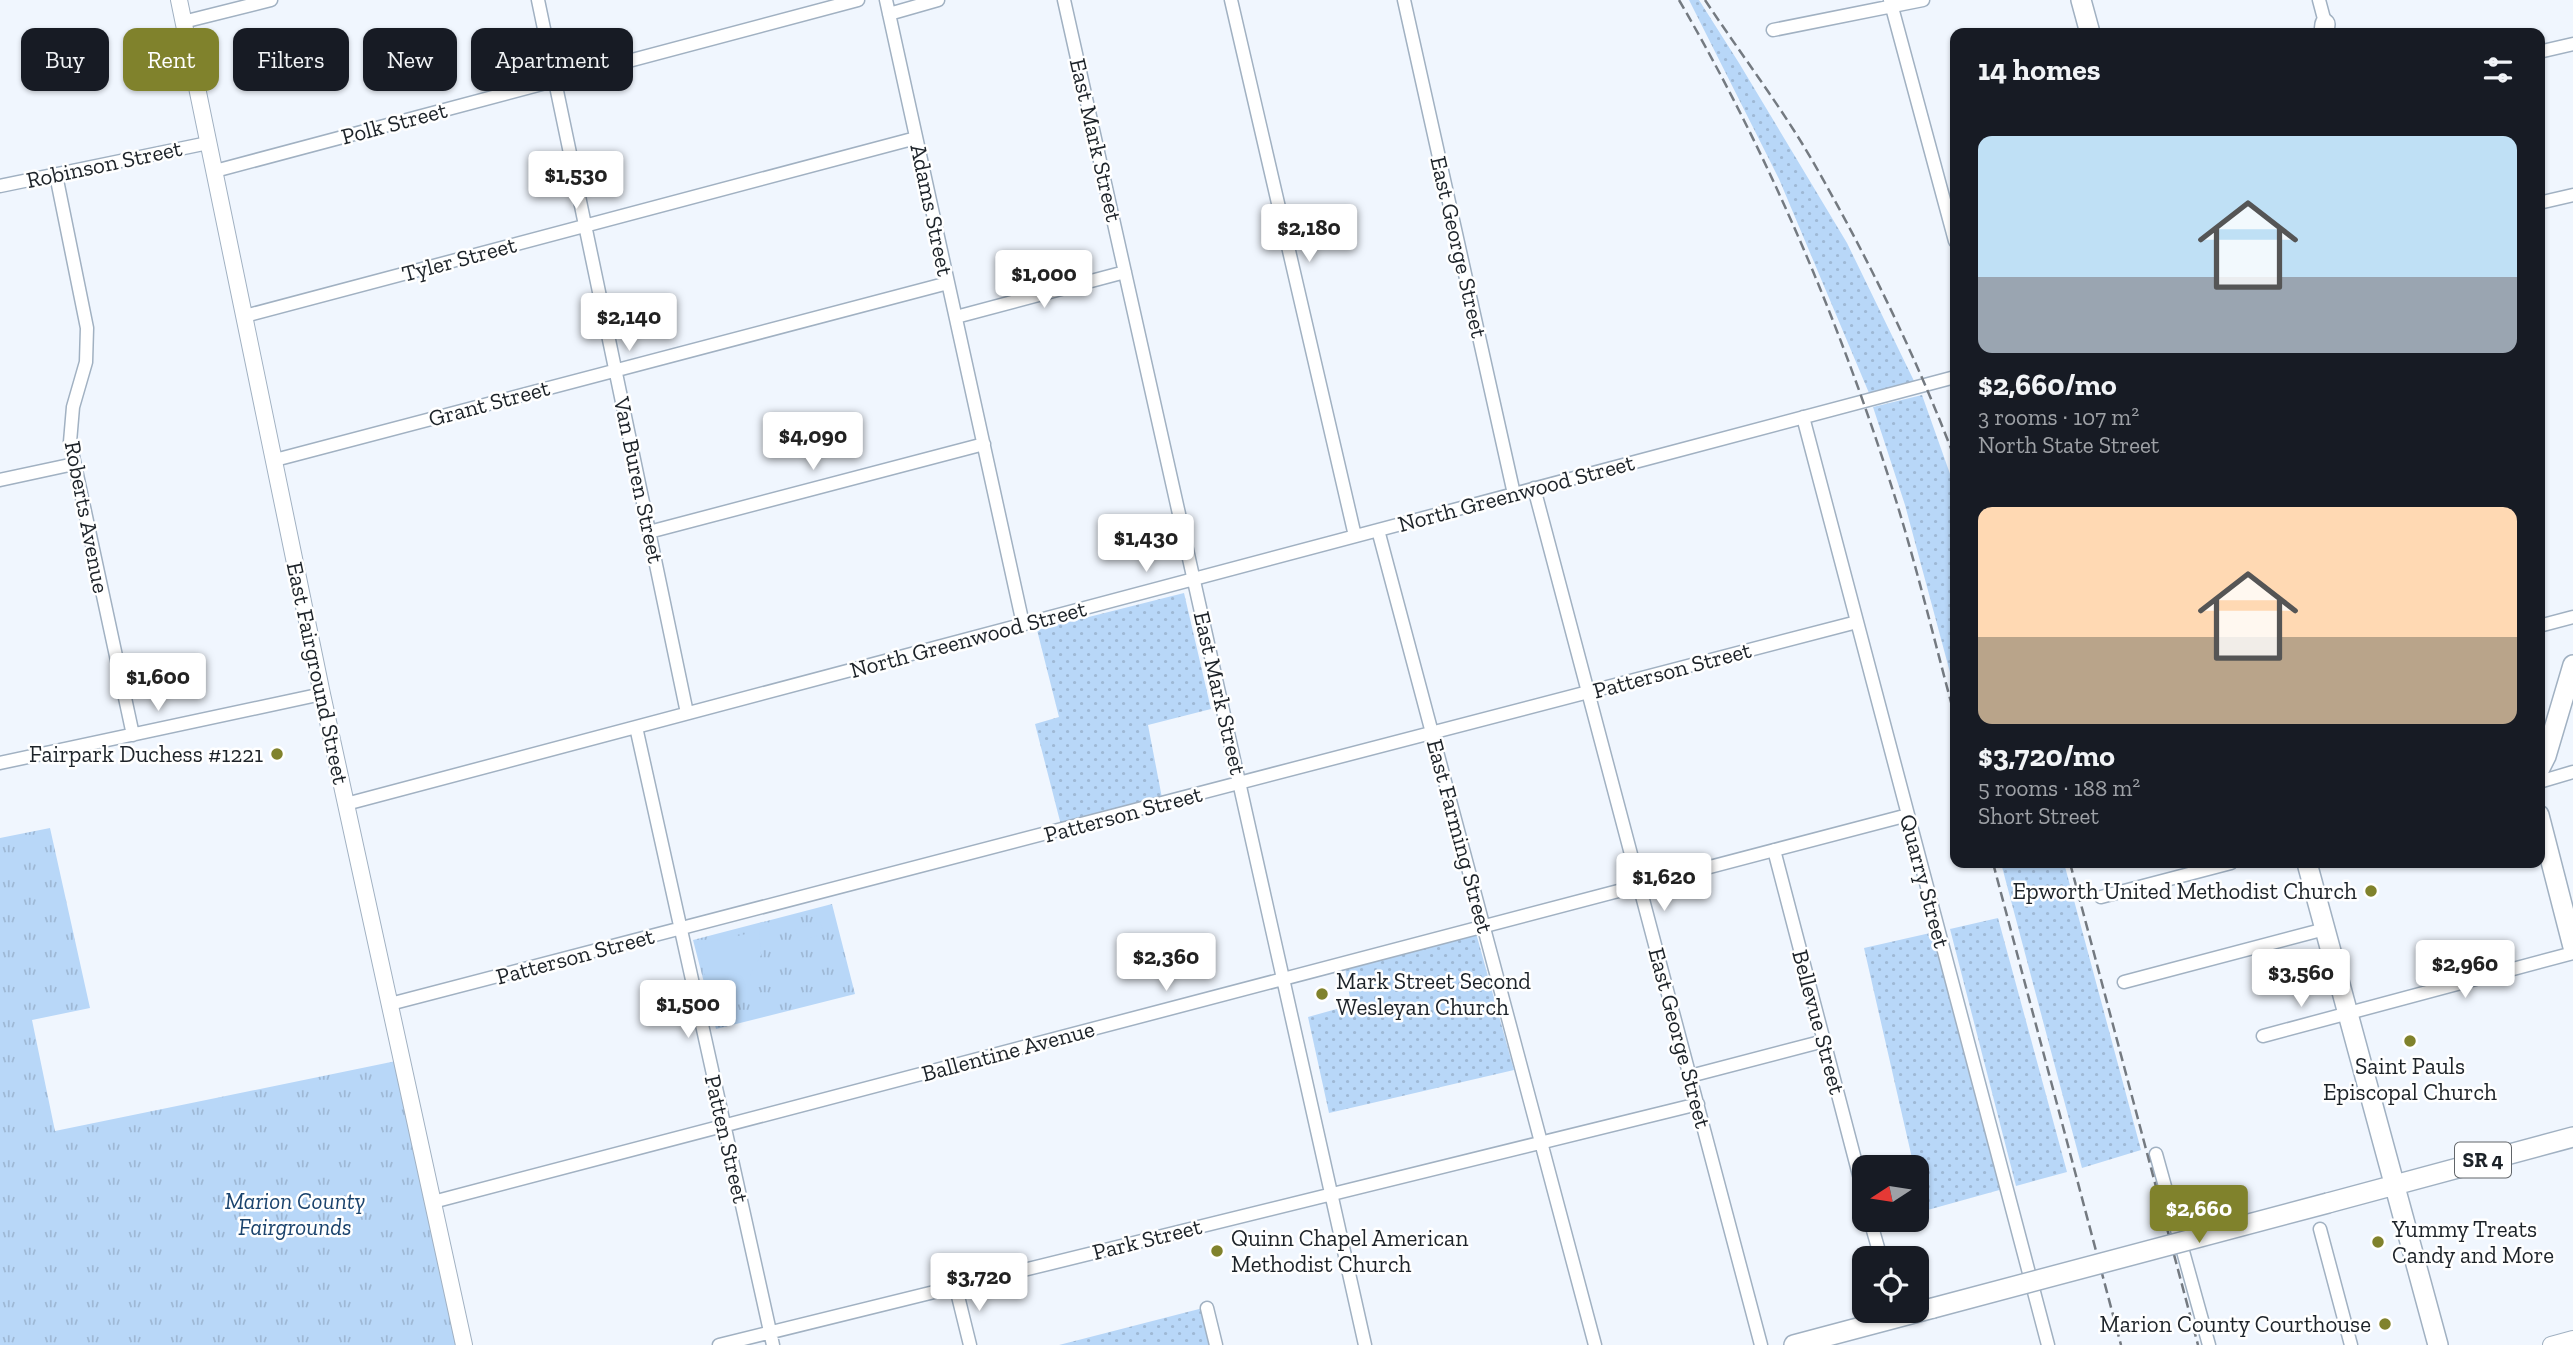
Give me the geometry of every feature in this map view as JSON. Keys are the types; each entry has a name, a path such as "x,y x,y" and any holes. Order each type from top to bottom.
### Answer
{"main road":[{"path":"2081,0 2089,28"},
{"path":"2545,758 2573,665"},
{"path":"2545,837 2573,947"},
{"path":"2308,868 2438,1345"},
{"name":"SR 4","path":"1794,1345 2573,1137"}],"street":[{"name":"East Fairground Street","path":"179,0 322,694 464,1345"},
{"path":"183,22 271,0"},
{"name":"Van Buren Street","path":"538,0 544,28"},
{"name":"Polk Street","path":"633,59 858,0"},
{"name":"Adams Street","path":"886,0 1023,624"},
{"path":"889,14 938,0"},
{"name":"East Mark Street","path":"1064,0 1365,1345"},
{"path":"1231,0 1355,536"},
{"name":"East George Street","path":"1404,0 1514,494"},
{"path":"1773,30 1891,3 1923,0"},
{"path":"2319,0 2326,28"},
{"path":"1891,3 1950,222"},
{"path":"2545,51 2573,44"},
{"name":"Polk Street","path":"215,171 514,91"},
{"name":"Van Buren Street","path":"557,91 687,713"},
{"name":"Tyler Street","path":"245,316 916,138"},
{"name":"Robinson Street","path":"0,186 208,143"},
{"name":"Roberts Avenue","path":"56,175 87,328 86,362 73,407 70,442 133,735"},
{"path":"2545,202 2573,195"},
{"path":"956,317 1125,272"},
{"name":"Grant Street","path":"275,460 948,282"},
{"name":"North Greenwood Street","path":"346,804 1950,378"},
{"name":"Quarry Street","path":"1803,417 2048,1345"},
{"path":"649,532 984,444"},
{"path":"0,480 74,464"},
{"name":"East George Street","path":"1534,488 1761,1345"},
{"name":"East Farming Street","path":"1378,530 1595,1345"},
{"path":"2545,624 2573,617"},
{"name":"Patterson Street","path":"390,1004 1857,622"},
{"path":"0,763 322,694"},
{"name":"Patten Street","path":"636,727 772,1339"},
{"path":"2545,780 2573,772"},
{"name":"Ballentine Avenue","path":"433,1202 1908,815"},
{"name":"Bellevue Street","path":"1774,850 1854,1155"},
{"path":"2101,897 2212,868"},
{"path":"2124,982 2325,929"},
{"path":"2263,1036 2573,953"},
{"path":"1690,1076 1824,1041"},
{"name":"Park Street","path":"719,1345 772,1339 956,1288 1698,1104"},
{"path":"2156,1154 2209,1345"},
{"path":"2320,1229 2351,1345"},
{"path":"956,1288 970,1345"},
{"path":"1207,1308 1216,1345"},
{"path":"2551,1345 2573,1339"}],"green space":[{"path":"1689,0 1699,0 1847,243 1915,383 1869,393 1779,179"},
{"path":"1922,395 1950,474 1950,672 1905,505 1873,407"},
{"path":"1184,593 1211,709 1148,725 1162,798 1061,825 1035,724 1059,717 1037,630"},
{"name":"Marion County Fairgrounds","path":"50,828 90,1008 32,1020 55,1131 396,1061 458,1345 0,1345 0,838"},
{"path":"2002,868 2065,868 2141,1150 2082,1168"},
{"path":"832,904 855,994 716,1029 693,940"},
{"path":"1998,918 2067,1172 2016,1186 1950,929"},
{"path":"820,922 824,934 798,941 795,929"},
{"path":"759,931 761,955 742,990 712,1000 699,955 703,944"},
{"path":"1939,931 2003,1189 1929,1210 1929,1155 1911,1155 1864,948"},
{"path":"1476,933 1514,1070 1329,1113 1308,1017 1351,1005 1345,967"},
{"path":"1203,1308 1211,1345 1059,1345"}],"railway":[{"path":"1679,0 1744,121 1803,247 1829,311 1877,441 1898,507 1950,698"},
{"path":"1705,0 1787,119 1832,196 1907,344 1950,446"},
{"path":"1994,868 2121,1345"},
{"path":"2071,868 2198,1345"}],"place":[{"name":"Fairpark Duchess #1221","path":"277,754"},
{"name":"Epworth United Methodist Church","path":"2371,891"},
{"name":"Mark Street Second Wesleyan Church","path":"1322,994"},
{"name":"Saint Pauls Episcopal Church","path":"2410,1041"},
{"name":"Yummy Treats Candy and More","path":"2378,1242"},
{"name":"Quinn Chapel American Methodist Church","path":"1217,1251"},
{"name":"Marion County Courthouse","path":"2385,1324"}]}
